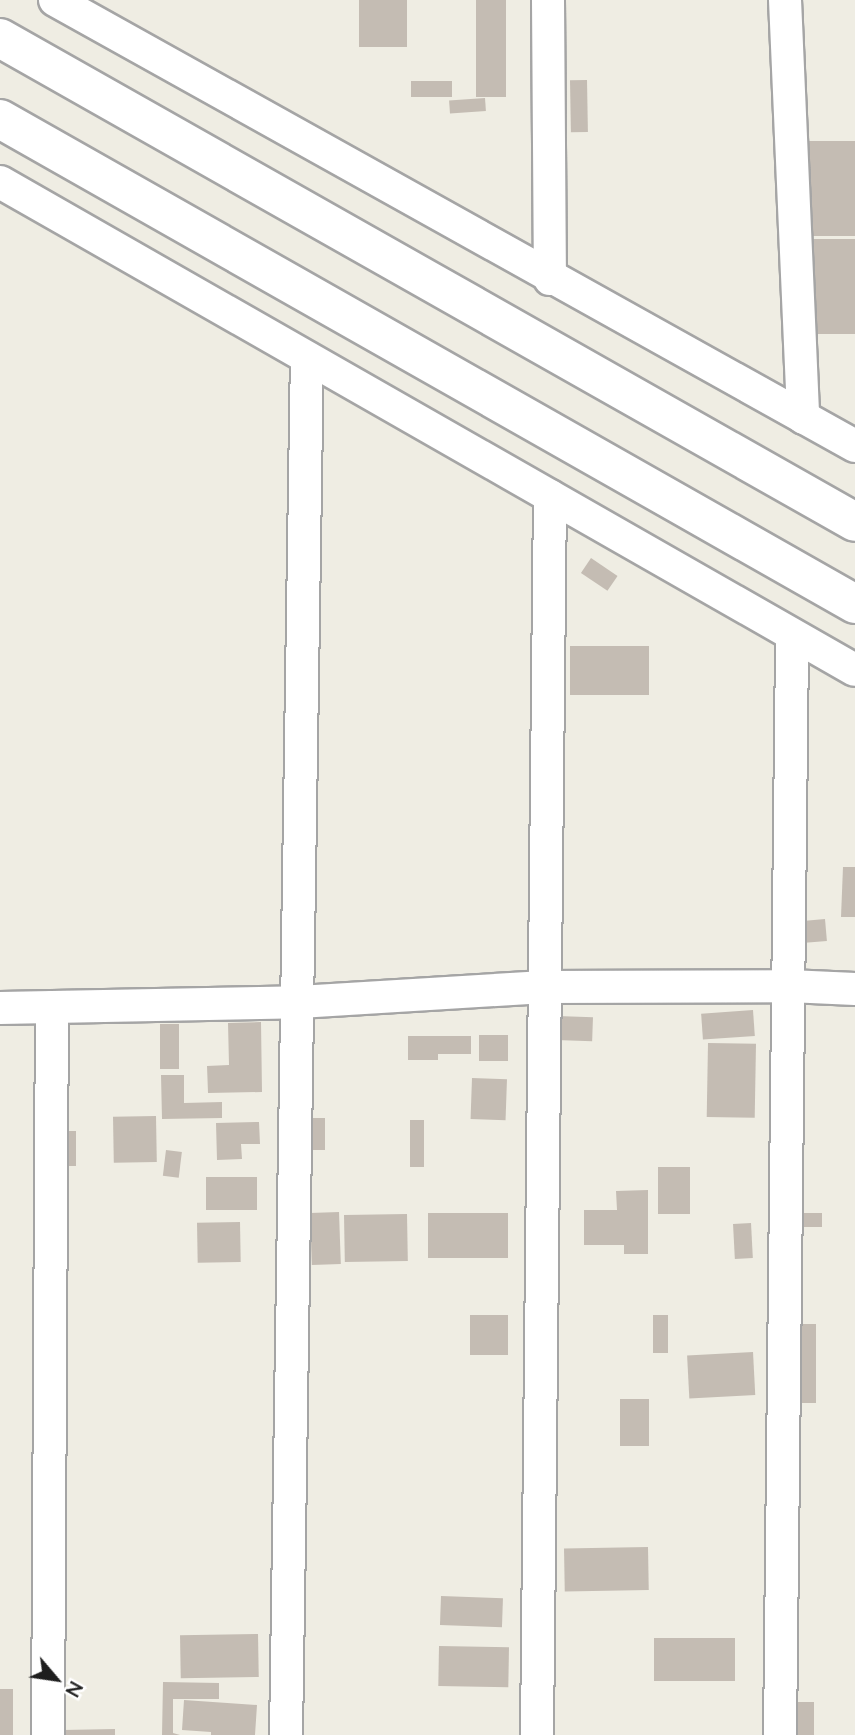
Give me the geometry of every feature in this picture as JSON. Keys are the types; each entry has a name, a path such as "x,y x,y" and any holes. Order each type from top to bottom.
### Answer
{"street":[{"path":"55,0 550,279 855,446"},
{"path":"548,0 550,279"},
{"path":"785,0 803,418"},
{"path":"0,38 855,522"},
{"path":"0,119 855,604"},
{"path":"0,182 855,670"},
{"path":"286,1735 307,358"},
{"path":"537,1735 550,496"},
{"path":"780,1735 792,636"},
{"path":"0,1008 299,1002 545,987 789,986 855,989"},
{"path":"48,1735 52,1007"}],"building":[{"path":"359,0 407,0 407,47 359,47"},
{"path":"476,0 506,0 506,97 476,97"},
{"path":"570,80 587,80 588,132 571,132"},
{"path":"411,81 452,81 452,97 411,97"},
{"path":"485,98 486,111 450,113 449,101"},
{"path":"809,141 855,141 855,236 809,236"},
{"path":"806,239 855,239 855,334 806,334"},
{"path":"591,558 618,576 607,591 581,573"},
{"path":"570,646 649,646 649,695 570,695"},
{"path":"843,867 855,867 855,917 841,917"},
{"path":"825,919 827,941 802,943 800,921"},
{"path":"753,1010 755,1036 703,1040 701,1014"},
{"path":"557,1016 593,1017 592,1041 556,1040"},
{"path":"261,1022 262,1092 208,1093 207,1066 229,1065 228,1023"},
{"path":"160,1024 179,1024 179,1069 160,1069"},
{"path":"479,1035 508,1035 508,1061 479,1061"},
{"path":"408,1036 471,1036 471,1054 438,1054 438,1060 408,1060"},
{"path":"708,1043 756,1044 755,1118 707,1117"},
{"path":"161,1075 184,1075 184,1103 222,1102 222,1118 162,1119"},
{"path":"472,1078 507,1079 506,1120 471,1119"},
{"path":"156,1116 157,1162 114,1163 113,1117"},
{"path":"310,1118 325,1118 325,1150 310,1150"},
{"path":"410,1120 424,1120 424,1167 410,1167"},
{"path":"259,1122 260,1144 241,1144 242,1159 217,1160 216,1123"},
{"path":"62,1131 76,1131 76,1166 62,1166"},
{"path":"166,1150 182,1152 179,1178 163,1176"},
{"path":"658,1167 690,1167 690,1214 658,1214"},
{"path":"206,1177 257,1177 257,1210 206,1210"},
{"path":"648,1190 648,1254 624,1254 624,1245 584,1245 584,1210 617,1210 616,1191"},
{"path":"339,1212 341,1264 312,1265 310,1213"},
{"path":"428,1213 508,1213 508,1258 428,1258"},
{"path":"802,1213 822,1213 822,1227 802,1227"},
{"path":"407,1214 408,1261 345,1262 344,1215"},
{"path":"240,1222 241,1262 198,1263 197,1223"},
{"path":"751,1223 753,1258 735,1259 733,1224"},
{"path":"470,1315 508,1315 508,1355 470,1355"},
{"path":"653,1315 668,1315 668,1353 653,1353"},
{"path":"793,1324 816,1324 816,1403 793,1403"},
{"path":"753,1352 755,1395 689,1398 687,1355"},
{"path":"620,1399 649,1399 649,1446 620,1446"},
{"path":"648,1547 649,1590 565,1591 564,1548"},
{"path":"441,1596 503,1598 502,1627 440,1625"},
{"path":"258,1634 259,1677 181,1678 180,1635"},
{"path":"654,1638 735,1638 735,1681 654,1681"},
{"path":"439,1646 509,1647 508,1687 438,1686"},
{"path":"163,1682 219,1683 219,1699 173,1699 173,1733 180,1735 162,1735"},
{"path":"0,1689 13,1689 13,1735 0,1735"},
{"path":"184,1700 257,1705 255,1735 211,1735 211,1732 182,1730"},
{"path":"797,1702 814,1702 814,1735 797,1735"},
{"path":"115,1729 115,1735 63,1735 63,1730"}]}
